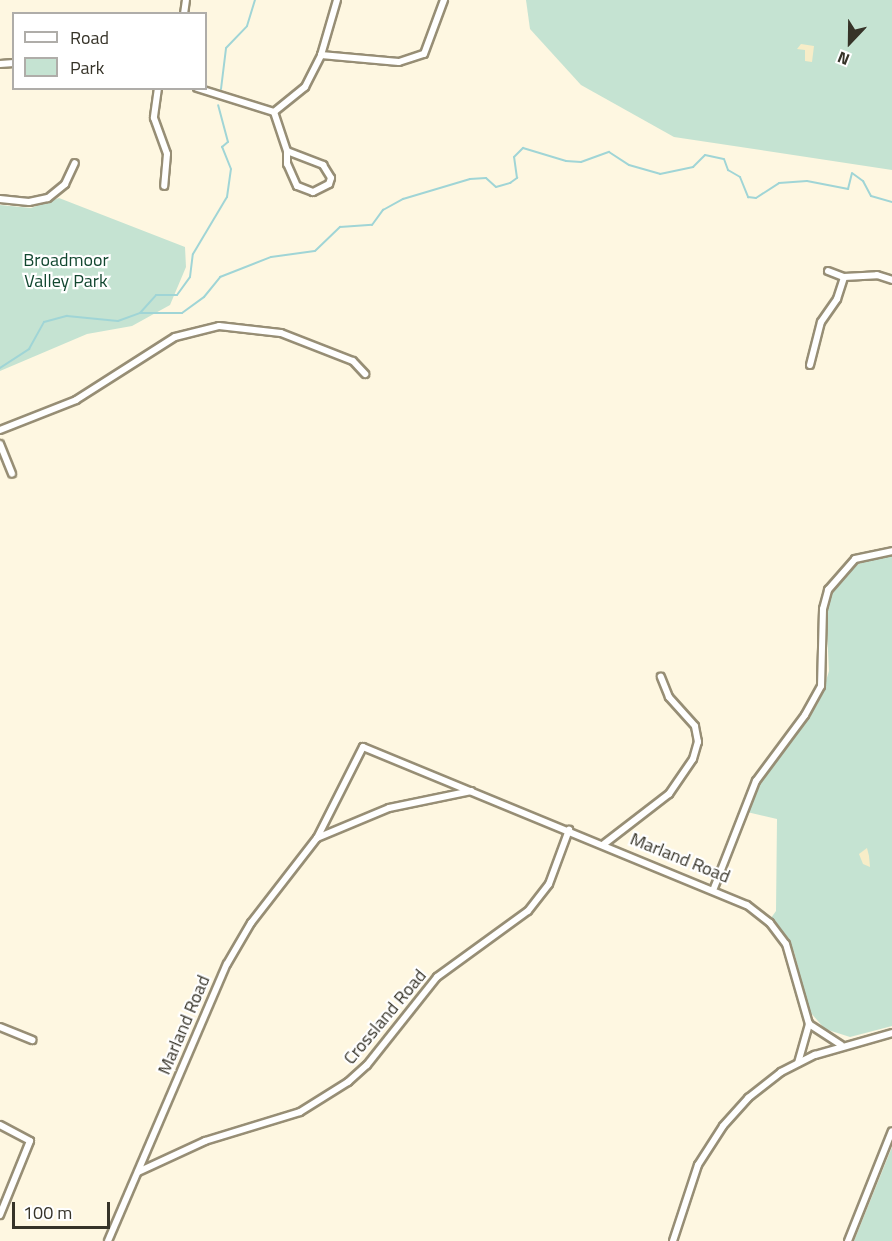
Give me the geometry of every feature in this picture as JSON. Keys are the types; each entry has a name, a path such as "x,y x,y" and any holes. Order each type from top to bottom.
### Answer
{"street":[{"path":"274,112 305,87 321,55 337,0"},
{"path":"321,55 413,60 424,54 432,39 444,0"},
{"path":"158,90 154,118 167,154 164,186"},
{"path":"202,90 274,112"},
{"path":"274,112 287,151 286,164 297,186 313,192 328,184 331,178 323,165 287,151"},
{"path":"0,199 29,202 48,198 65,184 75,163"},
{"path":"828,271 844,277 877,275 892,280"},
{"path":"810,365 821,322 837,299 844,277"},
{"path":"0,430 76,399 175,337 219,326 281,333 353,361 365,374"},
{"path":"0,444 12,474"},
{"path":"714,888 756,781 809,710 821,686 823,609 828,590 855,559 892,551"},
{"path":"604,844 669,794 693,759 698,742 695,726 669,697 661,677"},
{"name":"Marland Road","path":"108,1241 227,964 251,924 317,838 363,747 714,888 757,912 778,933 795,969 809,1024"},
{"path":"317,838 395,806 448,798 471,791"},
{"name":"Crossland Road","path":"137,1173 197,1144 300,1112 337,1090 367,1065 437,977 528,911 552,879 569,830"},
{"path":"798,1063 809,1024 841,1045"},
{"path":"0,1027 33,1040"},
{"path":"673,1241 689,1186 712,1141 748,1098 798,1063 841,1045 892,1033"},
{"path":"0,1125 30,1141 0,1215"},
{"path":"848,1241 892,1131"}],"green space":[{"path":"526,0 892,0 892,170 674,137 581,85 530,29"},
{"name":"Broadmoor Valley Park","path":"59,198 185,247 186,267 170,305 132,326 87,334 0,371 0,205 31,208"},
{"path":"892,555 892,1026 850,1037 825,1029 810,1012 794,952 771,918 776,911 777,819 747,812 764,774 817,705 823,691 829,671 826,611 833,590 854,565"},
{"path":"892,1147 892,1241 854,1241"}],"sand":[{"path":"801,44 814,46 812,62 805,61 805,50 797,49"},
{"path":"867,848 870,867 863,864 859,854"}],"waterway":[{"path":"221,89 226,48 247,26 255,0"},
{"path":"140,313 156,295 177,295 190,277 193,254 227,197 231,169 222,147 228,142 218,105"},
{"path":"0,368 29,349 44,322 67,316 118,321 140,313 182,313 204,297 220,277 271,257 315,251 340,227 372,225 383,210 403,199 470,179 486,178 496,187 510,183 517,178 514,157 523,148 566,161 581,162 609,152 629,165 660,174 693,167 705,155 724,159 728,170 740,177 748,197 756,198 779,183 807,181 848,189 852,173 863,181 871,196 892,202"}]}
